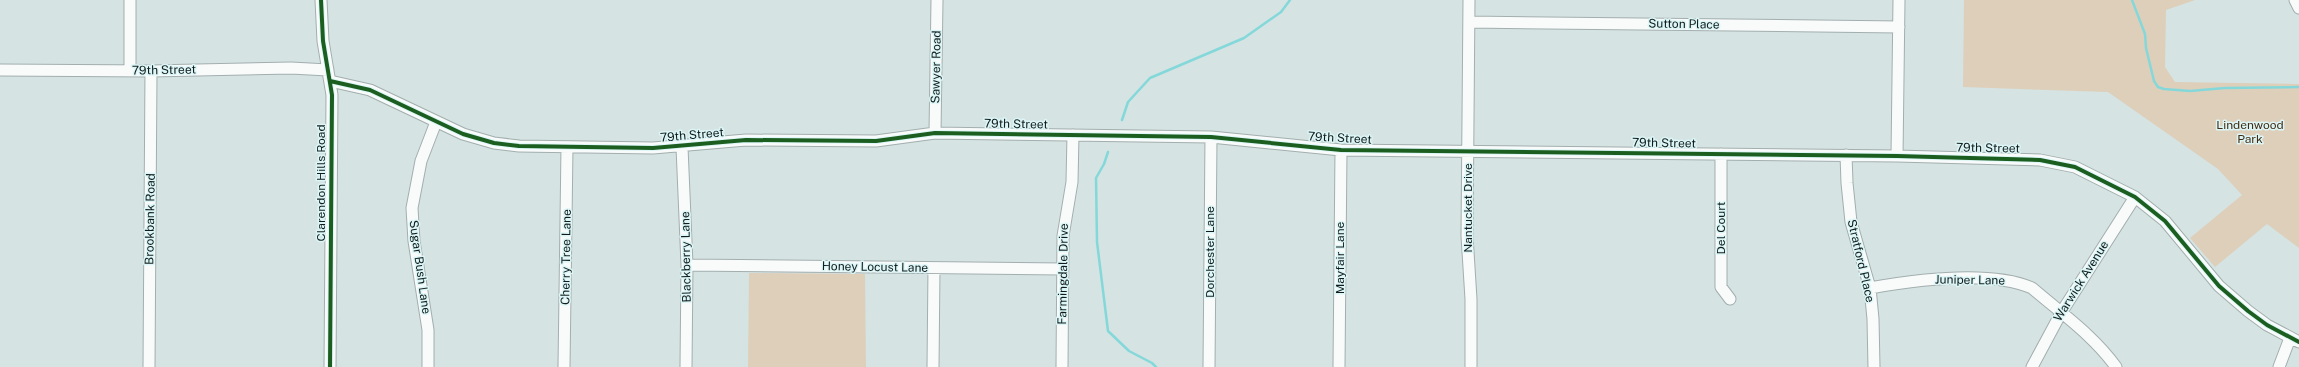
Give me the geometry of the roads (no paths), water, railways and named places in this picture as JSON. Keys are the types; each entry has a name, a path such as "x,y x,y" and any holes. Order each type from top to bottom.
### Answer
{"street":[{"path":"130,0 130,70"},
{"name":"Clarendon Hills Road","path":"321,0 323,41 332,95 330,367"},
{"name":"Sawyer Road","path":"935,134 937,0"},
{"name":"Nantucket Drive","path":"1469,0 1467,236 1471,299 1471,367"},
{"path":"1897,156 1899,0"},
{"path":"2295,0 2299,8"},
{"name":"Sutton Place","path":"1469,22 1899,27"},
{"name":"79th Street","path":"0,70 152,71 291,68 329,76 370,90 463,134 494,143 519,146 682,147 746,140 876,141 935,134 1073,135 1211,137 1341,150 2013,158 2057,163 2092,174 2135,197 2165,221 2219,286 2248,311 2295,340"},
{"name":"Brookbank Road","path":"149,367 152,71"},
{"name":"Sugar Bush Lane","path":"428,367 428,330 414,241 412,208 421,161 436,122"},
{"name":"Farmingdale Drive","path":"1062,367 1062,269 1064,226 1072,182 1073,135"},
{"name":"Dorchester Lane","path":"1209,367 1211,137"},
{"name":"Cherry Tree Lane","path":"564,367 567,147"},
{"name":"Blackberry Lane","path":"682,147 687,266 686,367"},
{"name":"Mayfair Lane","path":"1340,367 1341,150"},
{"name":"Del Court","path":"1721,154 1721,288 1730,299"},
{"name":"Stratford Place","path":"1846,155 1846,183 1851,222 1870,288 1873,319 1874,367"},
{"name":"Warwick Avenue","path":"2032,367 2061,313 2135,197"},
{"name":"Honey Locust Lane","path":"687,266 1062,269"},
{"path":"933,367 934,268"},
{"name":"Juniper Lane","path":"1870,288 1928,279 2012,281 2032,288 2103,351 2116,367"},
{"path":"2279,367 2295,340"}],"waterway":[{"path":"1122,120 1128,102 1150,78 1244,38 1281,12 1290,0"},
{"path":"2132,0 2145,34 2146,48 2154,81 2158,87 2164,89 2190,91 2225,88 2299,87"},
{"path":"1108,152 1104,164 1096,178 1097,242 1108,331 1129,351 1152,363 1156,367"}],"park label":[{"name":"Lindenwood Park","path":"2250,132"}]}
